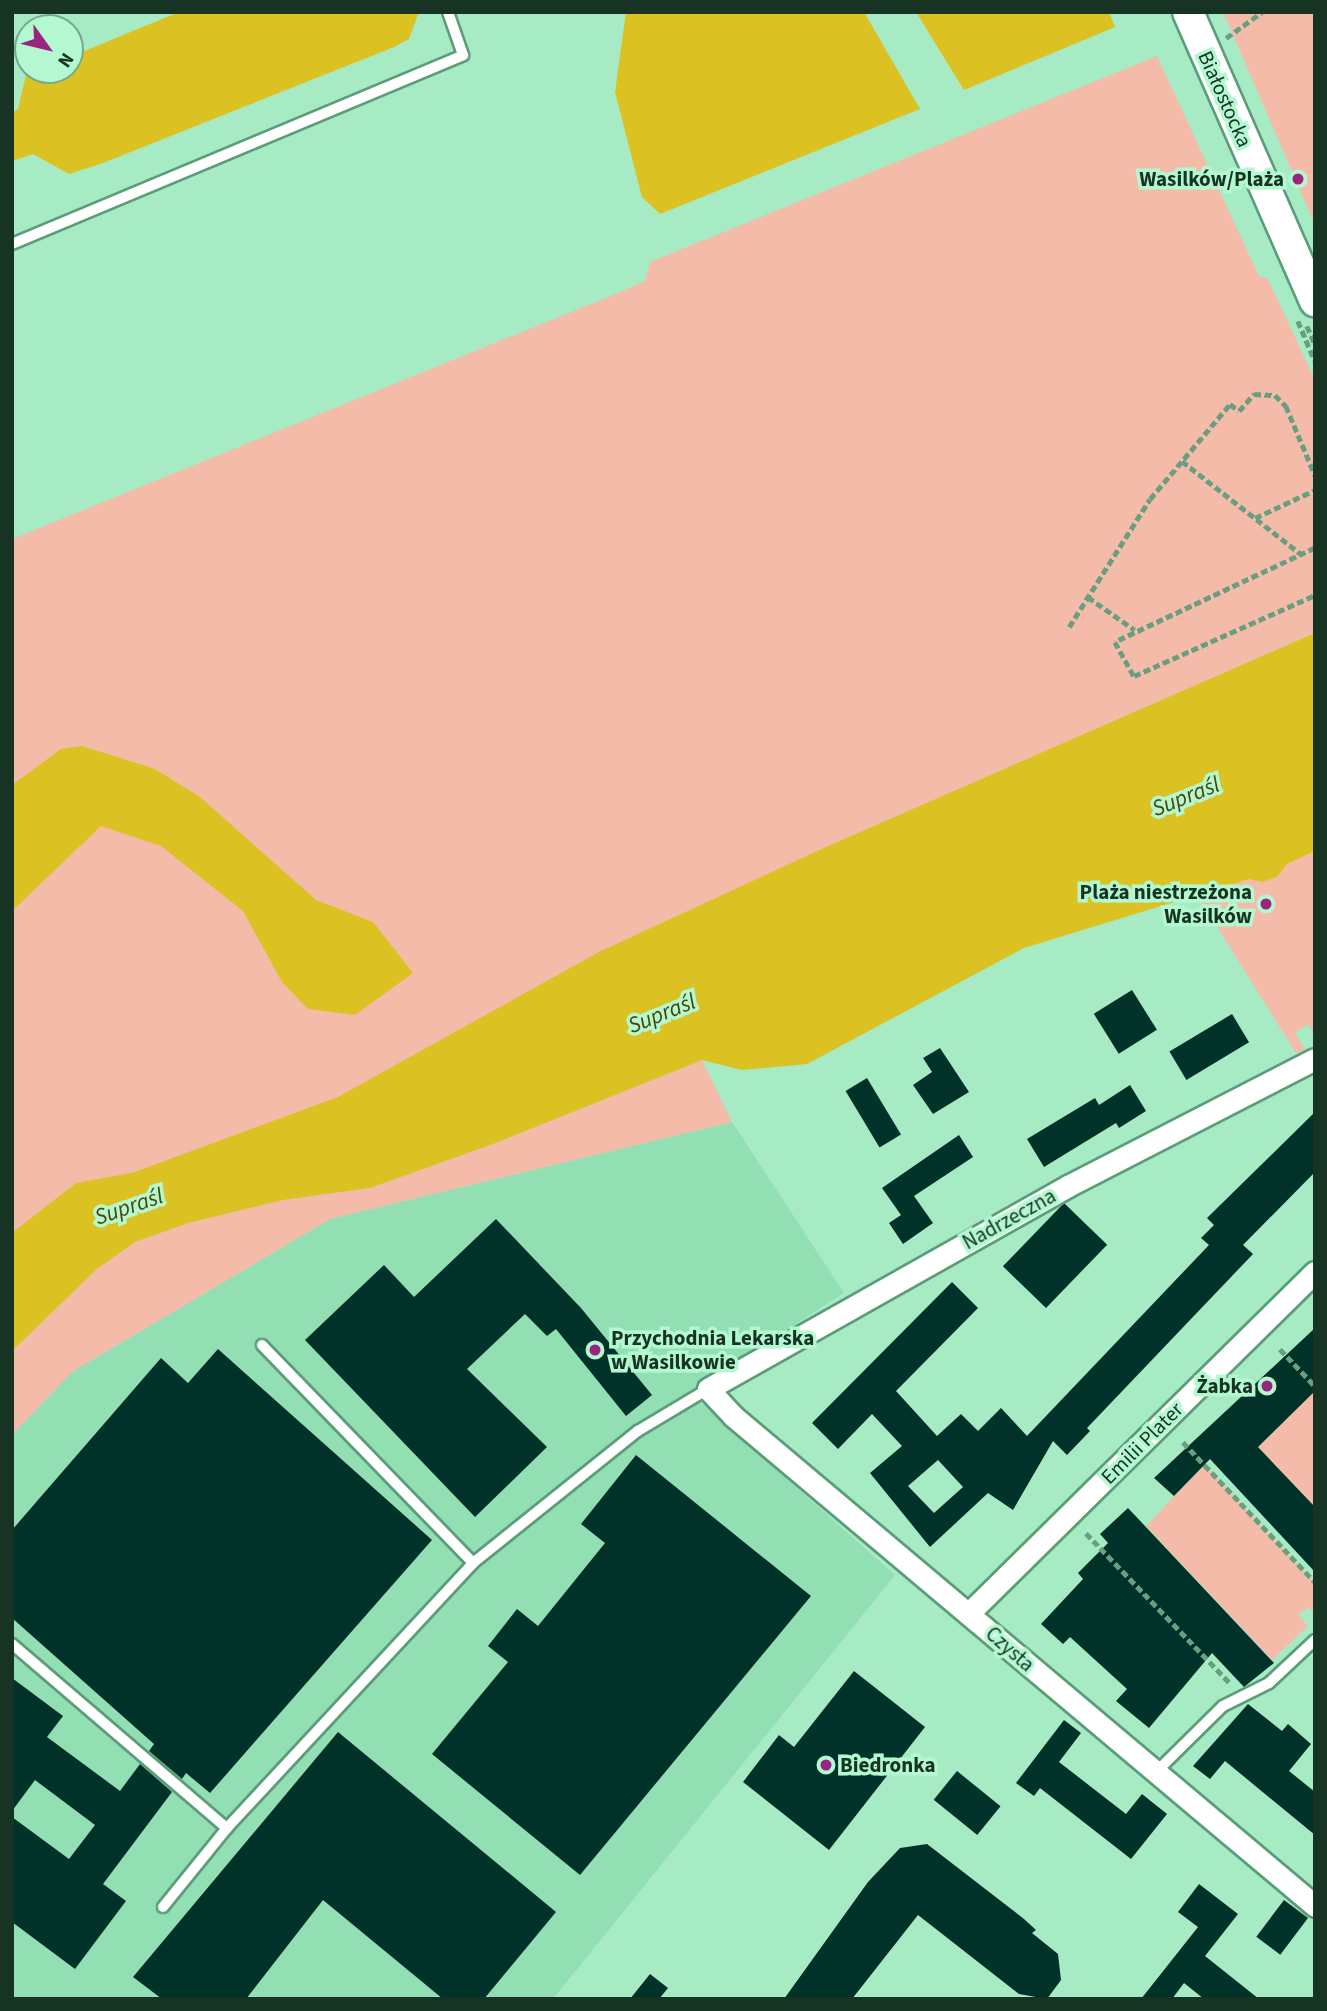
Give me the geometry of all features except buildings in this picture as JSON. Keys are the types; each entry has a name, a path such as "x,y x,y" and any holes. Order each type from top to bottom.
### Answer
{"main road":[{"name":"Białostocka","path":"1188,12 1315,301"}],"street":[{"name":"Nadrzeczna","path":"708,1389 1068,1186 1315,1059"},
{"name":"Emilii Plater","path":"968,1614 1315,1272"},
{"name":"Czysta","path":"708,1389 733,1416 1315,1906"}],"lane":[{"path":"12,244 463,55 448,12"},
{"path":"262,1345 473,1563"},
{"path":"163,1907 227,1828 473,1563 638,1431 708,1389"},
{"path":"1155,1773 1223,1706 1269,1683 1315,1640"},
{"path":"12,1644 227,1828"}],"path":[{"path":"1222,40 1262,12"},
{"path":"1069,627 1150,499 1230,404 1239,411 1254,394 1263,392 1275,395 1286,407 1315,475"},
{"path":"1182,461 1301,554"},
{"path":"1255,518 1315,490"},
{"path":"1315,548 1135,630 1115,642 1134,676 1315,594"},
{"path":"1088,597 1135,630"},
{"path":"1280,1349 1315,1386"},
{"path":"1183,1442 1315,1582"},
{"path":"1087,1533 1243,1697"}],"shaded area":[{"path":"1315,12 1315,225 1224,14"},
{"path":"1157,56 1259,276 1268,279 1315,380 1315,633 838,842 816,878 12,1277 12,539 618,293 645,281 650,262"},
{"path":"1315,851 1315,1036 1308,1024 1295,1033 1305,1050 1296,1053 1197,895 1249,879 1262,882 1277,877 1287,864"},
{"path":"702,1060 732,1122 330,1219 72,1372 12,1435 12,1351 97,1269 135,1242 188,1223 283,1200 370,1188 493,1144"},
{"path":"732,1122 844,1293 689,1392 895,1575 553,1999 12,1999 12,1435 72,1372 330,1219"},
{"path":"1315,1387 1315,1507 1227,1414"},
{"path":"1188,1447 1315,1582 1315,1614 1308,1607 1298,1615 1308,1626 1272,1660 1146,1526 1192,1477 1174,1458"}],"water":[{"path":"179,12 419,12 409,39 394,47 103,163 69,174 33,154 12,161 12,113 18,109 24,84 84,84 84,51"},
{"path":"626,12 864,12 920,109 660,214 642,197 615,92"},
{"path":"916,12 1109,12 1115,27 964,90"},
{"name":"Supraśl","path":"1315,633 1315,851 1287,864 1277,877 1262,882 1249,879 1024,948 807,1064 742,1070 702,1060 493,1144 370,1188 283,1200 188,1223 135,1242 97,1269 12,1351 12,1233 76,1183 132,1173 338,1097 599,952 826,847"},
{"path":"82,746 155,769 200,797 316,900 373,922 413,973 355,1015 308,1009 282,982 243,911 161,846 101,826 12,911 12,785 61,749"}],"place":[{"name":"Wasilków/Plaża","path":"1298,179"},
{"name":"Plaża niestrzeżona Wasilków","path":"1266,904"},
{"name":"Przychodnia Lekarska w Wasilkowie","path":"595,1350"},
{"name":"Żabka","path":"1267,1386"},
{"name":"Biedronka","path":"826,1765"}]}
